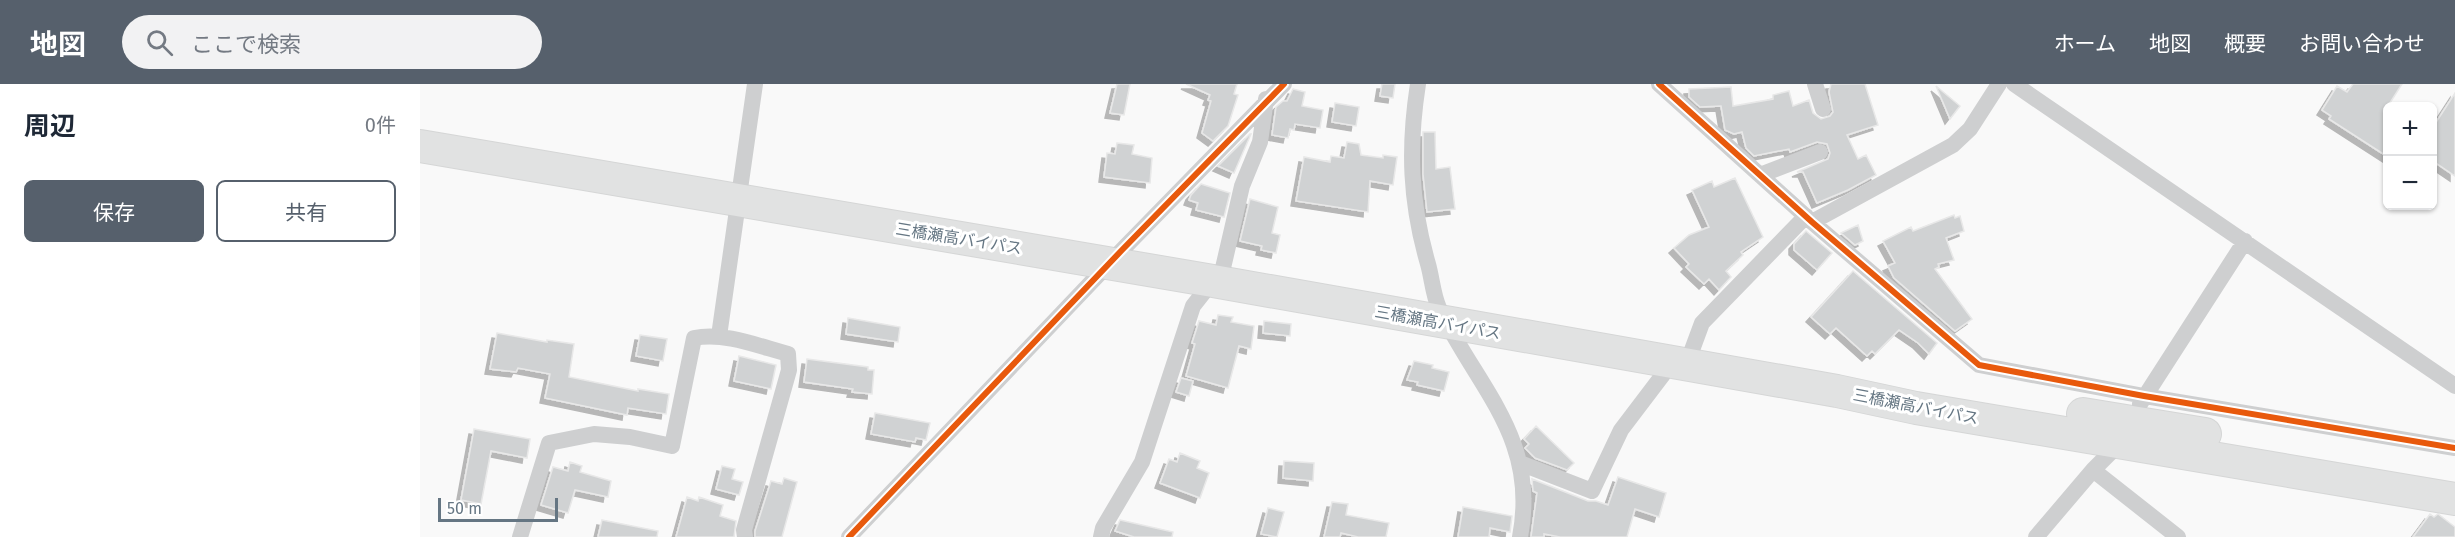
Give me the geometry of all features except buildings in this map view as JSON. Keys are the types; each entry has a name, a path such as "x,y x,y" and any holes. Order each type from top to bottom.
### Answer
{"highway":[{"name":"三橋瀬高バイパス","path":"420,129 741,192 1444,315 1680,353 1916,408 2132,420 2455,477"},
{"name":"三橋瀬高バイパス","path":"420,146 741,192"},
{"name":"三橋瀬高バイパス","path":"2132,420 2455,499"}],"street":[{"path":"719,336 755,84"},
{"path":"1101,537 1103,528 1142,462 1193,306 1218,274 1242,186 1260,142 1269,84"},
{"path":"849,537 1116,256 1284,84"},
{"path":"1418,84 1412,122 1411,168 1420,239 1444,315 1503,419 1517,450 1523,476 1520,537"},
{"path":"1659,84 1809,219 1979,365 2132,420 2455,448"},
{"path":"1815,84 1823,109"},
{"path":"1520,463 1592,491 1621,430 1702,323 1809,219 1953,145 1970,129 1999,84"},
{"path":"2014,84 2455,386"},
{"path":"1760,175 1820,152"},
{"path":"2036,537 2132,420 2245,241"},
{"path":"520,537 549,443 594,434 630,437 672,446 694,338 719,336 788,354 789,369 758,475 744,530 745,537"},
{"path":"2093,470 2178,537"}],"cycle path":[{"path":"849,537 1122,250 1284,84"},
{"path":"1659,84 1812,222 1979,365 2144,396 2455,448"}]}
